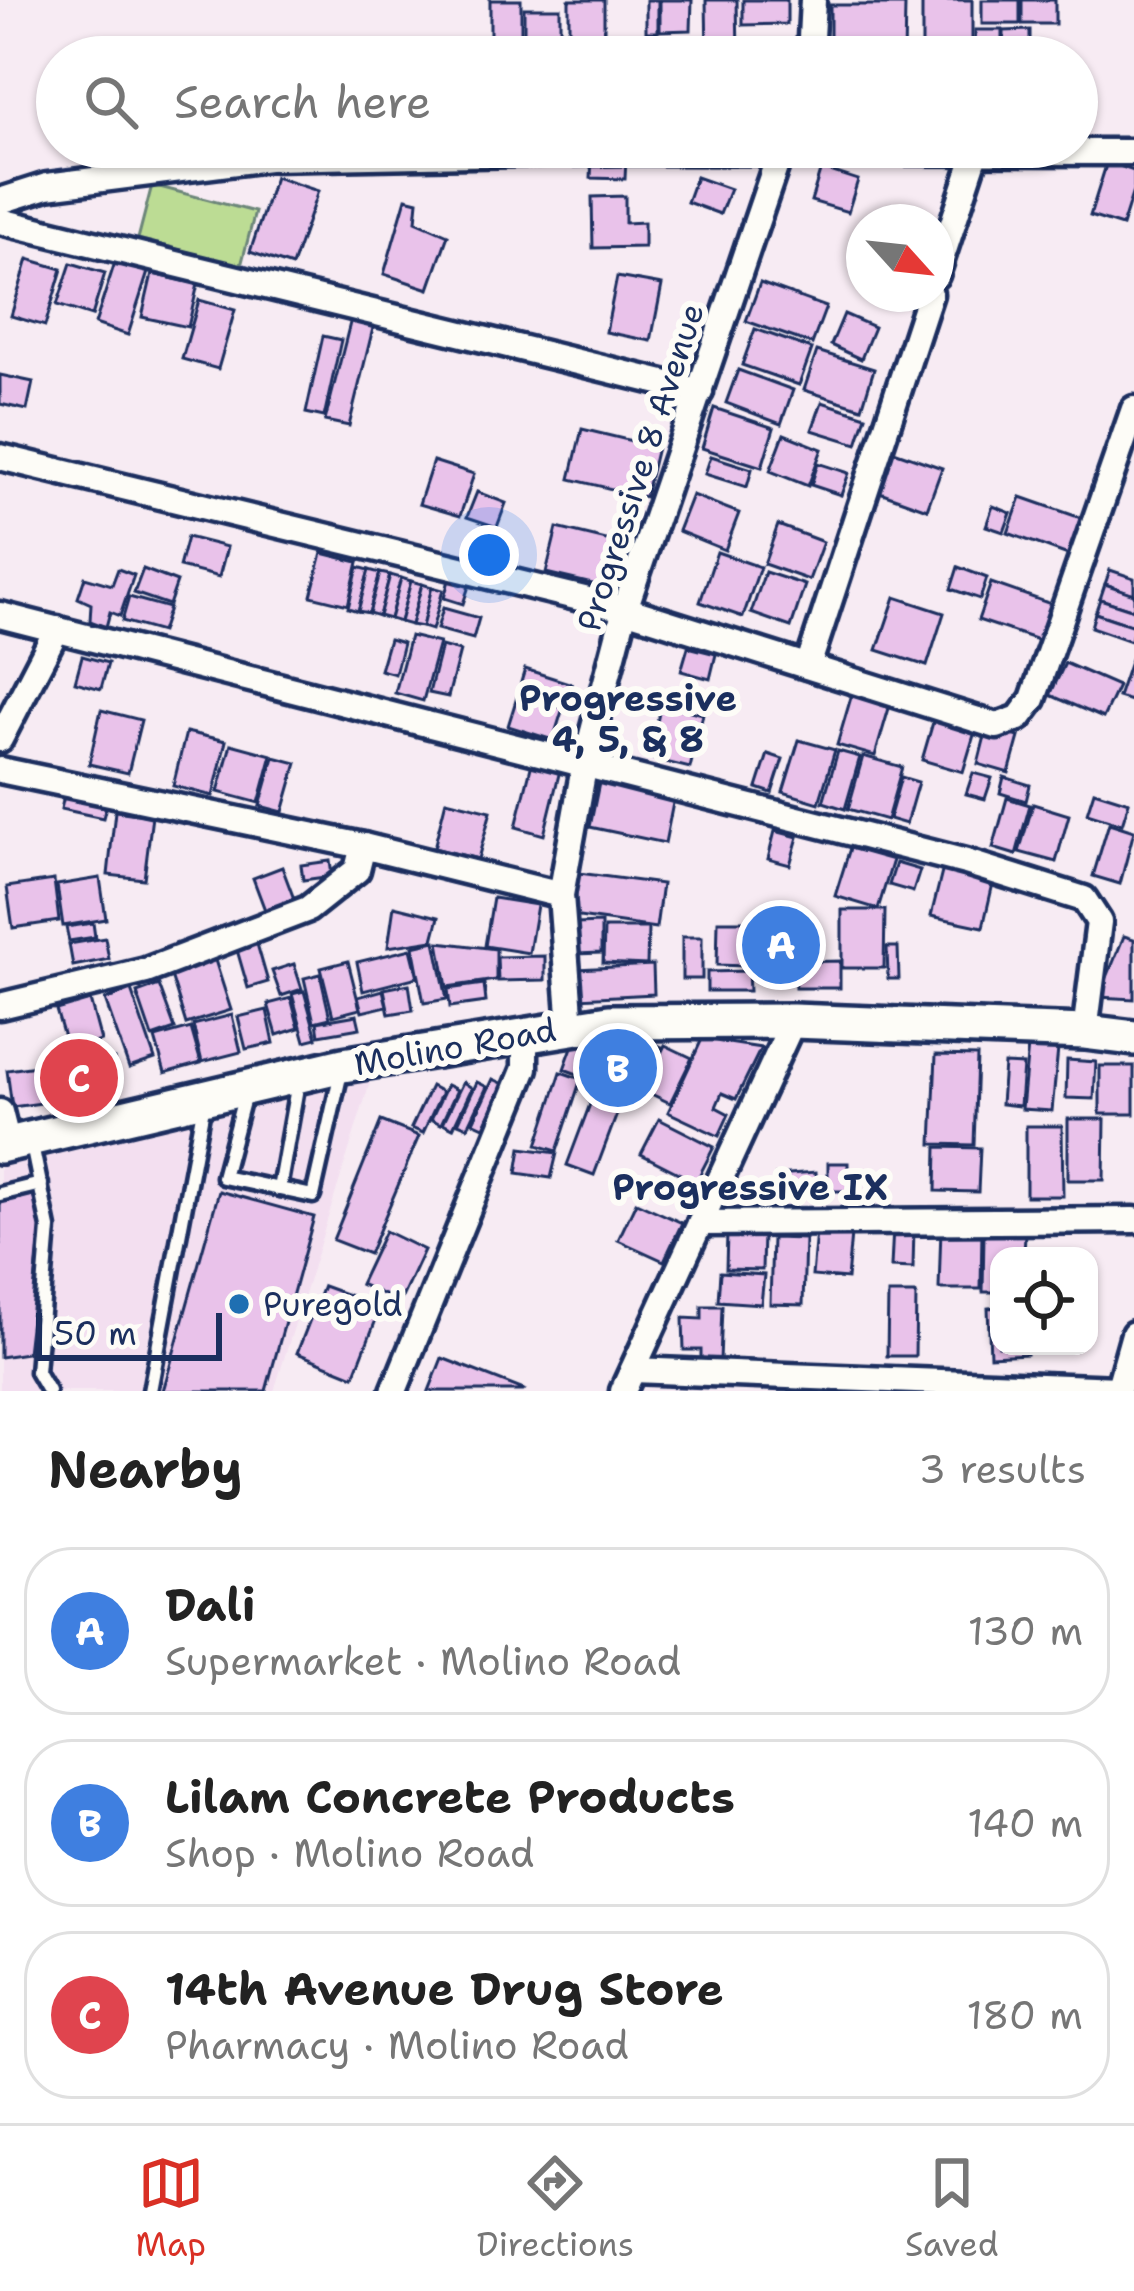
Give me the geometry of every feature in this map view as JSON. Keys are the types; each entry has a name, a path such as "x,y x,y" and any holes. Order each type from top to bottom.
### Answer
{"main road":[{"name":"Molino Road","path":"10,1135 343,1065 571,1027 709,1019 1085,1032 1134,1038"}],"street":[{"path":"811,36 813,0"},
{"path":"1098,152 1134,152"},
{"path":"0,201 47,186 189,168"},
{"name":"Progressive 8 Avenue","path":"571,1027 561,895 585,762 625,609 775,168"},
{"path":"954,220 971,168"},
{"path":"0,221 700,392"},
{"path":"808,666 924,312"},
{"path":"0,457 625,609 997,726 1019,718 1033,699 1134,409"},
{"path":"0,615 967,862 1084,899 1099,922 1085,1032"},
{"path":"0,739 57,629"},
{"path":"0,770 362,846 561,895"},
{"path":"0,1006 146,971 308,909 357,870 362,846"},
{"path":"793,1021 628,1380 1118,1390 1134,1334"},
{"path":"394,1391 525,1068 525,1034"},
{"path":"700,1223 1134,1220"}],"lane":[{"path":"247,1088 223,1178 313,1196 343,1065"},
{"path":"279,1189 299,1075"},
{"path":"150,1391 205,1096"},
{"path":"10,1135 41,1184 49,1228 37,1372 48,1391"},
{"path":"0,1194 41,1184"}],"shaded area":[{"path":"377,1060 274,1391 0,1391 0,1146"}],"green space":[{"path":"152,185 255,212 241,266 138,239"}],"building":[{"path":"490,0 521,0 521,36 490,36"},
{"path":"569,0 604,0 604,36 569,35"},
{"path":"646,0 658,0 658,32 646,32"},
{"path":"660,0 692,0 691,30 660,31"},
{"path":"706,0 737,0 738,36 707,36"},
{"path":"743,0 787,0 787,24 743,25"},
{"path":"922,0 972,0 972,36 922,36"},
{"path":"982,0 1020,0 1020,24 982,24"},
{"path":"1022,0 1055,0 1055,24 1022,24"},
{"path":"830,5 905,5 904,36 830,36"},
{"path":"524,8 560,8 560,36 524,36"},
{"path":"975,30 1002,30 1002,36 975,36"},
{"path":"1030,30 1030,36 1004,36 1004,31"},
{"path":"1107,162 1134,171 1134,188 1122,226 1090,216"},
{"path":"591,168 626,168 625,179 591,178"},
{"path":"821,168 858,180 846,211 811,201"},
{"path":"275,177 318,191 292,266 250,252"},
{"path":"696,177 730,189 720,214 687,202"},
{"path":"625,196 625,223 644,222 644,247 593,248 592,197"},
{"path":"406,198 418,201 416,221 448,235 429,289 384,274"},
{"path":"28,259 62,269 45,326 11,316"},
{"path":"116,259 149,269 128,335 95,324"},
{"path":"71,263 105,273 92,316 57,305"},
{"path":"152,274 198,284 188,327 142,317"},
{"path":"617,277 662,285 651,341 606,332"},
{"path":"760,283 826,307 812,344 746,321"},
{"path":"199,300 235,310 218,369 182,359"},
{"path":"844,314 874,327 861,359 831,345"},
{"path":"351,319 374,324 349,426 325,421"},
{"path":"755,329 812,349 799,385 742,365"},
{"path":"323,336 341,340 324,417 306,413"},
{"path":"817,351 874,369 862,408 804,390"},
{"path":"738,370 793,390 781,424 726,403"},
{"path":"0,375 33,382 27,410 0,404"},
{"path":"822,402 866,416 857,444 812,430"},
{"path":"714,408 774,428 762,467 702,448"},
{"path":"582,429 657,447 645,497 570,479"},
{"path":"784,434 822,449 808,486 770,471"},
{"path":"891,450 942,468 927,509 877,491"},
{"path":"711,456 752,469 747,487 705,474"},
{"path":"433,461 474,474 460,516 419,504"},
{"path":"818,463 849,473 841,495 811,485"},
{"path":"477,492 506,503 497,527 467,517"},
{"path":"692,495 739,513 725,550 678,531"},
{"path":"1021,497 1081,518 1068,555 1008,533"},
{"path":"993,506 1011,513 1004,532 986,526"},
{"path":"778,525 823,542 809,580 764,564"},
{"path":"557,528 615,542 605,587 546,573"},
{"path":"187,537 227,547 219,577 179,567"},
{"path":"717,552 760,567 743,617 700,602"},
{"path":"322,553 358,562 348,605 311,596"},
{"path":"358,567 369,570 358,611 348,608"},
{"path":"958,567 987,578 980,599 951,589"},
{"path":"118,569 134,575 120,616 110,612 106,627 90,621 91,604 78,598 85,577 112,585"},
{"path":"143,569 177,582 169,605 134,593"},
{"path":"369,570 380,573 369,613 358,611"},
{"path":"1110,570 1134,578 1134,594 1105,584"},
{"path":"765,572 805,585 791,627 751,613"},
{"path":"380,573 390,575 379,616 369,613"},
{"path":"390,575 401,578 390,619 379,616"},
{"path":"401,578 411,581 400,622 390,619"},
{"path":"449,580 469,586 463,604 444,598"},
{"path":"411,581 422,584 411,625 400,622"},
{"path":"991,583 1054,605 1041,641 978,620"},
{"path":"422,584 432,587 422,627 411,625"},
{"path":"1105,584 1134,594 1134,610 1100,599"},
{"path":"432,587 443,590 432,630 422,627"},
{"path":"129,597 169,608 161,632 122,621"},
{"path":"895,597 944,613 927,666 877,650"},
{"path":"1100,599 1134,610 1134,626 1095,613"},
{"path":"443,608 479,618 473,639 437,629"},
{"path":"1095,613 1134,626 1131,641 1091,627"},
{"path":"410,636 439,643 423,701 395,693"},
{"path":"389,639 403,643 395,674 380,670"},
{"path":"441,646 460,651 448,697 429,693"},
{"path":"688,647 716,654 710,679 681,671"},
{"path":"1134,650 1134,702 1118,697"},
{"path":"82,656 108,663 101,689 75,682"},
{"path":"1065,663 1118,686 1103,718 1050,695"},
{"path":"525,669 572,684 564,707 518,692"},
{"path":"854,687 892,698 875,756 837,745"},
{"path":"518,694 563,708 553,740 508,726"},
{"path":"661,704 703,714 690,768 649,758"},
{"path":"101,710 141,720 128,773 89,764"},
{"path":"936,712 977,725 963,772 922,760"},
{"path":"987,728 1019,737 1009,773 978,764"},
{"path":"186,732 226,741 213,796 173,786"},
{"path":"799,740 835,750 819,803 783,792"},
{"path":"231,744 272,755 259,803 218,792"},
{"path":"838,751 860,757 845,809 823,802"},
{"path":"768,754 783,759 772,793 757,788"},
{"path":"863,756 902,767 887,820 848,809"},
{"path":"274,757 297,763 283,812 260,806"},
{"path":"532,763 560,770 544,835 516,827"},
{"path":"973,773 992,778 985,799 966,794"},
{"path":"901,777 918,782 906,824 889,819"},
{"path":"1004,777 1030,785 1026,801 1000,793"},
{"path":"599,783 674,798 665,843 590,827"},
{"path":"1094,791 1129,802 1122,824 1087,813"},
{"path":"65,792 107,802 103,818 61,809"},
{"path":"1007,798 1030,805 1016,855 993,848"},
{"path":"446,800 491,811 478,859 434,848"},
{"path":"1033,804 1069,815 1056,862 1019,852"},
{"path":"115,811 152,816 144,879 108,875"},
{"path":"1109,823 1134,831 1120,884 1093,876"},
{"path":"775,831 798,837 790,865 768,859"},
{"path":"850,848 893,860 878,909 835,896"},
{"path":"330,861 332,876 303,880 301,865"},
{"path":"896,863 920,870 913,892 889,885"},
{"path":"282,867 294,899 265,910 253,878"},
{"path":"943,868 994,879 983,927 931,916"},
{"path":"579,873 662,884 656,928 572,916"},
{"path":"100,878 106,919 63,926 57,885"},
{"path":"54,880 59,921 13,928 7,887"},
{"path":"493,898 537,905 529,953 485,946"},
{"path":"394,906 439,917 433,940 388,947"},
{"path":"842,910 885,910 884,968 842,968"},
{"path":"718,921 747,921 746,966 717,965"},
{"path":"93,923 95,937 69,941 66,927"},
{"path":"601,923 601,953 576,954 576,924"},
{"path":"604,928 648,928 647,965 603,963"},
{"path":"1124,936 1134,939 1134,999 1099,997"},
{"path":"682,937 702,937 702,979 682,979"},
{"path":"105,938 109,959 73,966 69,944"},
{"path":"435,941 447,999 424,1003 413,946"},
{"path":"439,942 496,949 496,980 447,987"},
{"path":"257,944 268,982 248,988 237,950"},
{"path":"887,947 898,947 899,979 888,979"},
{"path":"411,949 418,977 363,991 357,962"},
{"path":"545,956 545,980 498,981 497,957"},
{"path":"214,957 231,1010 186,1024 170,972"},
{"path":"348,961 360,1009 333,1016 321,968"},
{"path":"840,961 840,988 795,988 795,962"},
{"path":"294,964 302,989 281,996 272,971"},
{"path":"653,965 654,994 578,998 577,969"},
{"path":"748,971 749,991 707,991 707,972"},
{"path":"320,974 330,1018 314,1022 304,978"},
{"path":"409,984 413,1010 389,1014 384,989"},
{"path":"484,984 486,1002 450,1007 448,989"},
{"path":"159,985 175,1029 152,1037 137,993"},
{"path":"131,990 155,1059 129,1068 105,1000"},
{"path":"383,990 387,1006 362,1012 358,997"},
{"path":"304,991 317,1038 305,1041 292,994"},
{"path":"291,998 299,1028 277,1035 268,1004"},
{"path":"90,1000 101,1041 68,1051 56,1010"},
{"path":"267,1010 274,1043 246,1049 238,1017"},
{"path":"232,1015 241,1052 202,1062 193,1025"},
{"path":"357,1015 360,1028 319,1035 317,1022"},
{"path":"191,1028 201,1063 165,1073 155,1038"},
{"path":"575,1039 591,1045 580,1075 564,1069"},
{"path":"702,1039 761,1048 736,1099 722,1093 716,1107 729,1114 719,1136 668,1112"},
{"path":"650,1042 662,1047 646,1080 634,1074"},
{"path":"665,1045 692,1058 670,1103 643,1090"},
{"path":"1028,1046 1058,1049 1052,1111 1022,1109"},
{"path":"936,1055 977,1056 974,1145 932,1144"},
{"path":"84,1059 90,1095 51,1102 44,1066"},
{"path":"114,1059 119,1088 90,1094 84,1064"},
{"path":"607,1059 634,1069 594,1175 567,1165"},
{"path":"1067,1060 1096,1062 1094,1099 1066,1098"},
{"path":"1004,1064 1023,1065 1020,1106 1001,1104"},
{"path":"44,1065 49,1102 12,1107 7,1070"},
{"path":"1100,1066 1134,1066 1134,1114 1100,1114"},
{"path":"561,1072 581,1079 557,1151 537,1145"},
{"path":"493,1079 504,1084 484,1127 473,1122"},
{"path":"463,1082 472,1088 453,1128 443,1123"},
{"path":"477,1082 487,1087 468,1127 458,1123"},
{"path":"447,1085 457,1090 441,1124 431,1119"},
{"path":"431,1086 442,1092 423,1133 411,1128"},
{"path":"659,1119 714,1147 696,1182 641,1154"},
{"path":"1068,1119 1105,1119 1104,1180 1068,1180"},
{"path":"381,1121 419,1136 369,1254 333,1240"},
{"path":"1026,1126 1062,1126 1063,1196 1026,1196"},
{"path":"937,1147 980,1148 978,1192 936,1191"},
{"path":"521,1148 557,1153 551,1178 517,1173"},
{"path":"828,1163 848,1163 848,1191 828,1191"},
{"path":"816,1172 817,1193 777,1195 776,1175"},
{"name":"Puregold","path":"219,1191 314,1217 266,1391 163,1391"},
{"path":"38,1192 43,1214 27,1353 0,1357 0,1202"},
{"path":"636,1202 682,1223 664,1261 618,1240"},
{"path":"893,1227 914,1227 913,1268 891,1267"},
{"path":"941,1228 982,1229 981,1289 939,1289"},
{"path":"385,1231 424,1250 400,1302 360,1284"},
{"path":"816,1231 851,1234 847,1279 812,1276"},
{"path":"727,1232 763,1233 762,1270 726,1269"},
{"path":"984,1233 1025,1233 1024,1247 990,1247 990,1292 983,1292"},
{"path":"772,1238 805,1239 803,1305 770,1304"},
{"path":"720,1272 764,1275 761,1304 718,1301"},
{"path":"323,1286 381,1307 354,1376 297,1353"},
{"path":"888,1294 916,1294 915,1356 887,1356"},
{"path":"702,1306 722,1306 720,1361 701,1361 701,1350 684,1350 683,1318 702,1319"},
{"path":"442,1358 524,1390 429,1391"}],"place":[{"name":"Dali","path":"781,945"},
{"name":"Lilam Concrete Products","path":"618,1068"},
{"name":"14th Avenue Drug Store","path":"79,1078"},
{"name":"Puregold","path":"239,1304"}],"district":[{"name":"Progressive 4, 5, & 8","path":"628,718"},
{"name":"Progressive IX","path":"750,1187"}]}
